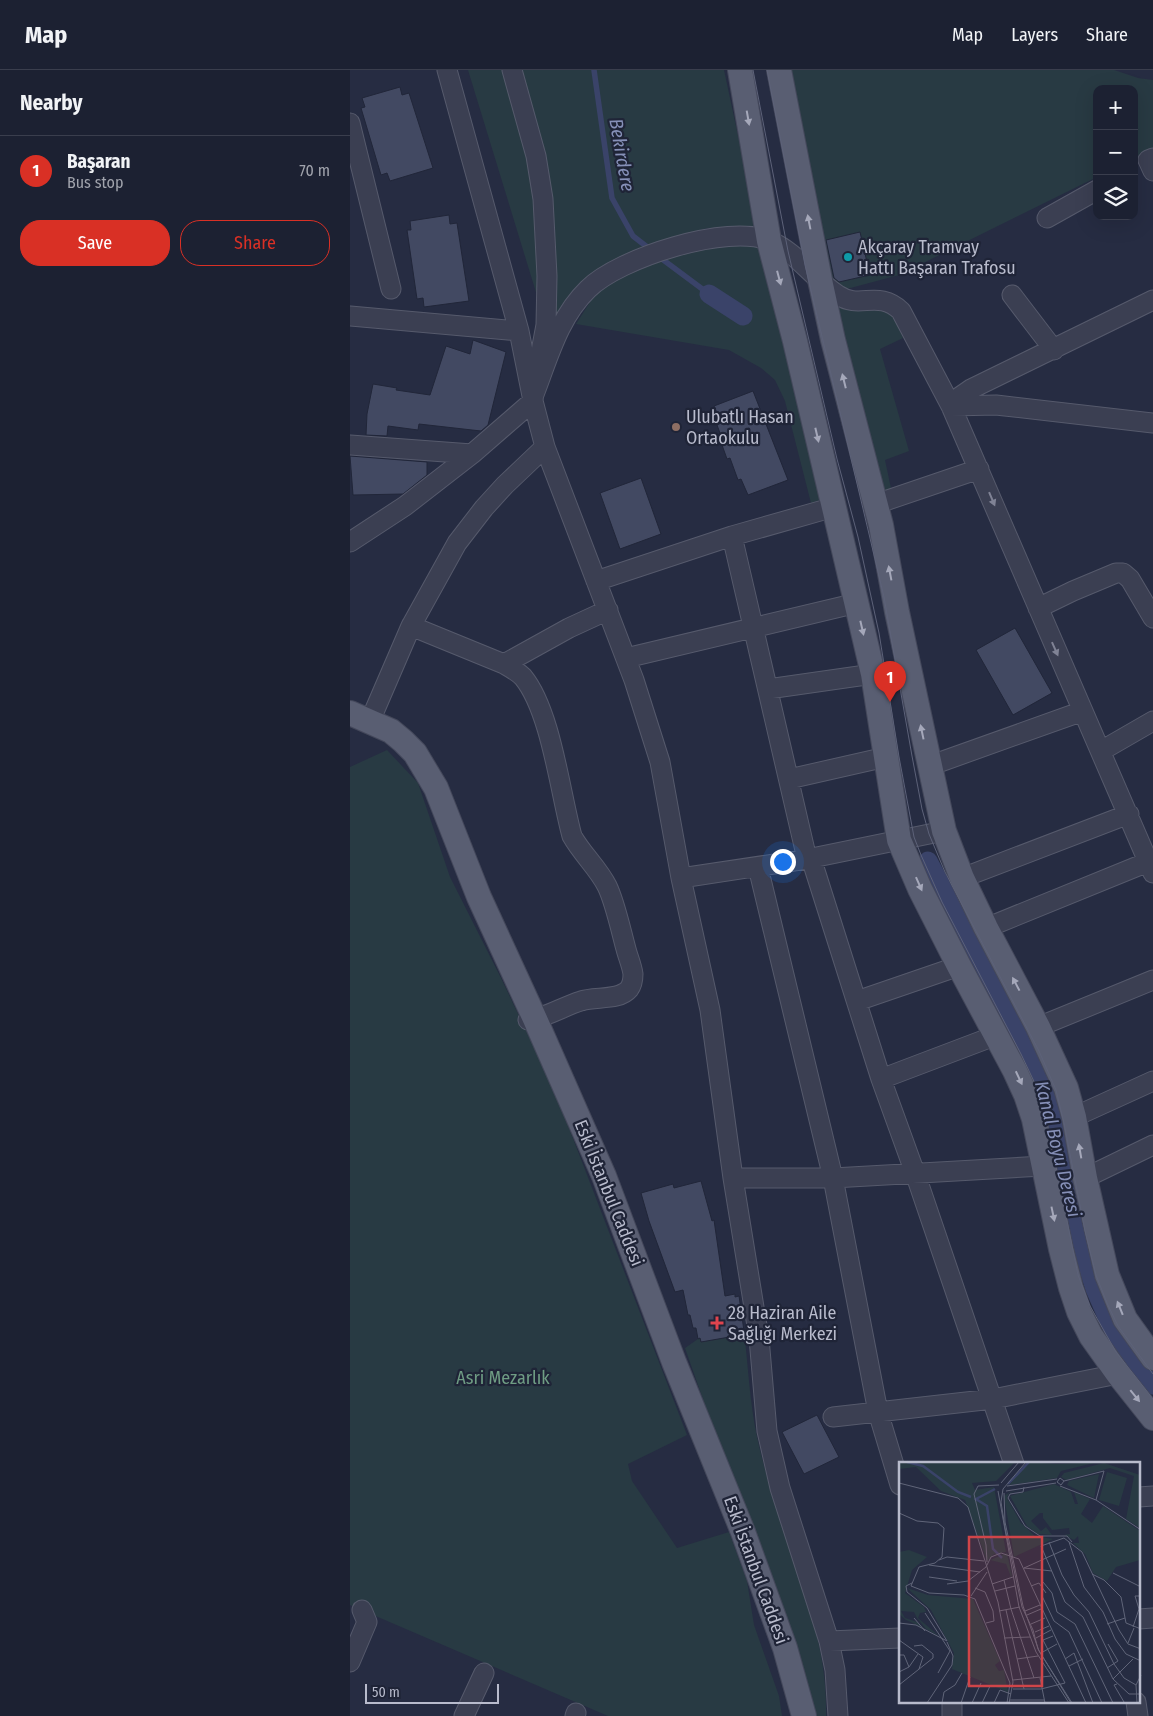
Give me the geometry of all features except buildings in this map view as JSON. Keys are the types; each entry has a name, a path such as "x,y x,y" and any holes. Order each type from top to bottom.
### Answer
{"main road":[{"path":"740,70 769,241 795,341 857,603 873,674 886,757 922,835 962,878 1038,1027 1066,1088 1074,1117 1085,1178 1107,1275 1125,1319 1151,1350"},
{"path":"779,70 820,280 876,504 929,766 922,835 920,888 959,966 997,1035 1026,1095 1034,1119 1064,1264 1079,1312 1090,1336 1153,1418"},
{"name":"Eski İstanbul Caddesi","path":"357,720 390,731 403,741 415,753 436,788 478,897 531,1020 596,1180 735,1536 766,1622 794,1716"},
{"name":"Eski İstanbul Caddesi","path":"531,1020 604,1176 674,1362 743,1532 785,1648 804,1716"}],"street":[{"path":"447,70 519,331 545,447 626,658 660,762 681,878 710,1010 733,1178 758,1338 767,1431 780,1488 828,1641 835,1670 838,1716"},
{"path":"512,70 536,156 543,199 547,276 546,325 533,399"},
{"path":"350,123 391,289"},
{"path":"1047,218 1093,192"},
{"path":"350,542 405,506 472,454 533,399 563,321 588,288 615,270 632,262 700,240 729,236 749,236 769,241 788,251 838,296 852,301 884,300 894,303 902,311 951,406 1151,868 986,928"},
{"path":"1012,294 1054,350"},
{"path":"951,406 958,398 971,389 1153,300"},
{"path":"350,316 519,331"},
{"path":"951,406 1004,405 1153,423"},
{"path":"350,445 472,454"},
{"path":"357,720 457,543 484,508 505,485 545,447"},
{"path":"876,504 979,469"},
{"path":"596,581 732,536 834,506"},
{"path":"732,536 809,858 881,1079 1013,1462"},
{"path":"1038,608 1073,591 1123,573 1130,578 1153,618"},
{"path":"626,658 857,603"},
{"path":"504,664 569,628 608,610"},
{"path":"411,626 504,664 523,677 539,708 554,757 572,836 577,846 608,888 633,974 629,990 622,994 585,1000 531,1020"},
{"path":"768,689 873,674"},
{"path":"929,766 1083,711"},
{"path":"1101,750 1153,721"},
{"path":"789,779 886,757"},
{"path":"962,878 1129,814"},
{"path":"681,878 809,858 922,835"},
{"path":"758,867 833,1178 878,1412 899,1482"},
{"path":"857,1001 959,966"},
{"path":"1038,1027 1153,980"},
{"path":"881,1079 997,1035"},
{"path":"1074,1117 1153,1081"},
{"path":"1085,1178 1153,1146"},
{"path":"733,1178 833,1178 1043,1166"},
{"path":"833,1417 993,1399 1118,1374"},
{"path":"1140,1497 1153,1496"},
{"path":"350,1662 367,1622 362,1610"},
{"path":"1140,1619 1153,1618"},
{"path":"828,1641 899,1638"},
{"path":"464,1716 484,1673"}],"green space":[{"path":"468,70 724,70 758,229 708,228 674,237 629,254 563,321 546,325"},
{"path":"788,70 1114,70 1138,78 1153,80 1153,149 1138,156 1138,85 1093,85 1093,179 899,275 843,290 824,278"},
{"path":"703,243 763,244 828,497 811,503 785,401 775,380 761,368 729,350 576,324 597,291 632,267"},
{"path":"836,304 890,307 903,338 880,349 909,451 885,460 892,493 878,497"},
{"name":"Asri Mezarlık","path":"387,750 418,783 450,877 554,1089 687,1435 628,1464 632,1481 677,1548 729,1532 747,1581 754,1625 779,1696 782,1716 608,1716 350,1605 350,767"},
{"path":"744,1331 757,1437 776,1507 817,1635 825,1688 826,1716 814,1716 685,1348 700,1338 701,1342 741,1335 741,1332"}],"waterway":[{"name":"Bekirdere","path":"594,70 612,198 633,236 651,250"},
{"name":"Bekirdere","path":"658,256 709,294"},
{"path":"709,294 743,316"},
{"name":"Kanal Boyu Deresi","path":"928,861 1047,1087 1080,1241 1095,1289 1113,1330 1153,1385"}],"tram line":[{"path":"753,70 788,251 837,459 858,537 879,633 914,837 942,902 1039,1092 1048,1127 1078,1275 1090,1306 1116,1352 1153,1399"},
{"path":"767,70 805,265 884,597 922,809 929,834 945,872 1039,1051 1056,1090 1096,1275 1118,1326 1153,1374"}],"place":[{"name":"Akçaray Tramvay Hattı Başaran Trafosu","path":"848,257"},
{"name":"Ulubatlı Hasan Ortaokulu","path":"676,427"},
{"name":"Başaran","path":"890,702"},
{"name":"28 Haziran Aile Sağlığı Merkezi","path":"717,1323"}]}
